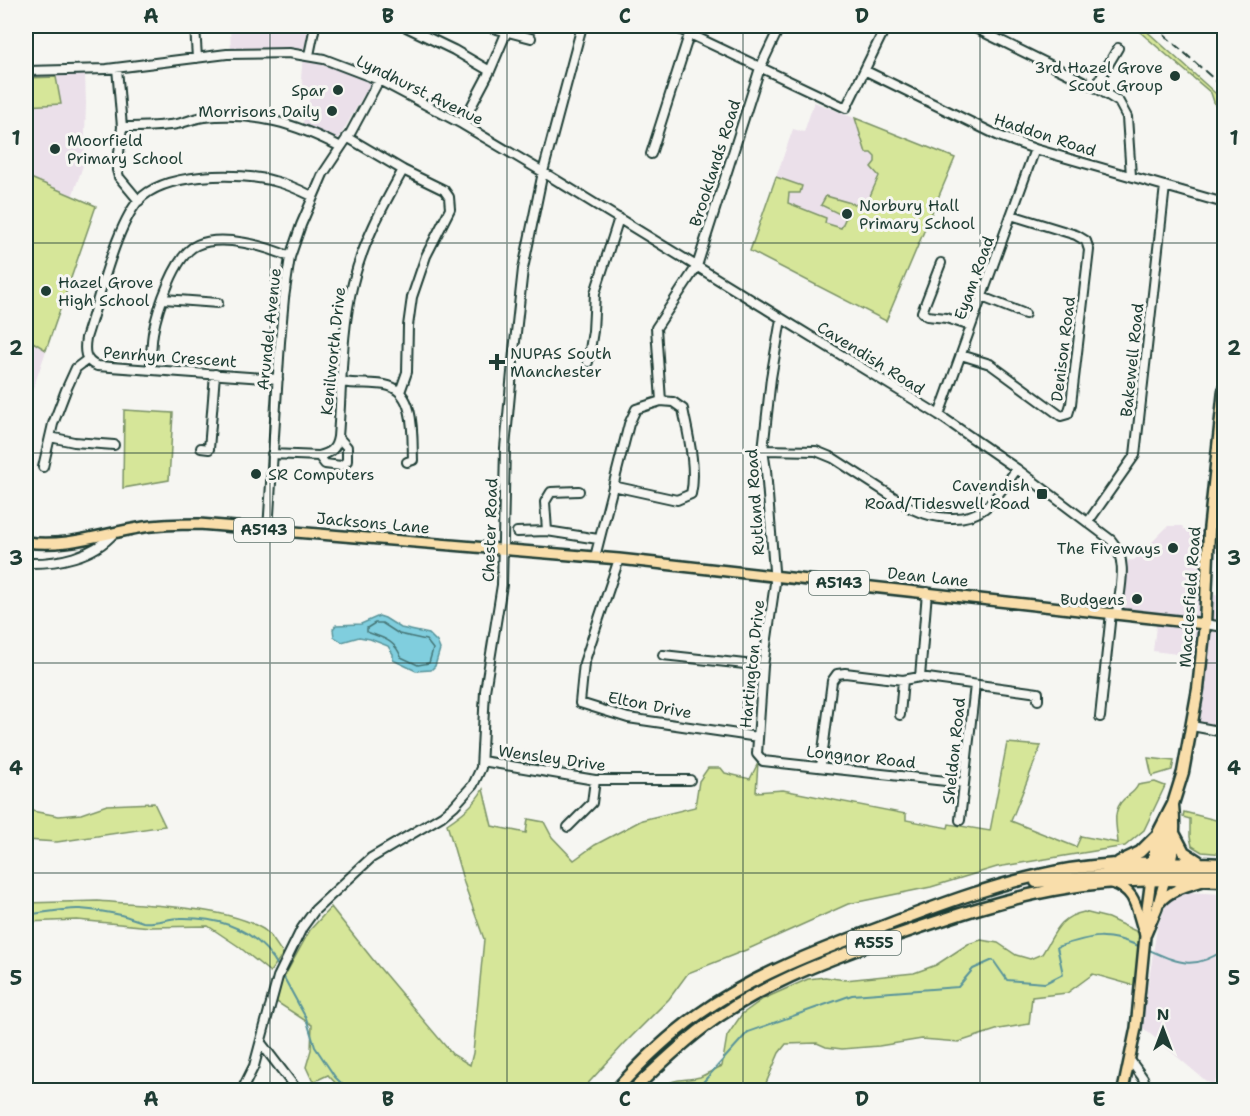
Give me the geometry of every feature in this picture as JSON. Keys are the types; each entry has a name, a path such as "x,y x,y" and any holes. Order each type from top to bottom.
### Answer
{"highway":[{"name":"Macclesfield Road","path":"1159,871 1157,835 1173,808 1183,772 1199,683 1205,624 1209,532 1224,390"},
{"name":"Macclesfield Road","path":"1159,871 1174,833 1173,808"},
{"path":"1159,871 1173,808"},
{"path":"1174,833 1184,852 1201,863"},
{"path":"1111,865 1140,852 1157,835"},
{"name":"A555","path":"633,1090 705,1026 762,991 877,942 993,904 1071,887 1112,883 1201,863 1224,864"},
{"name":"A555","path":"616,1090 671,1035 707,1008 756,980 883,926 950,902 1011,883 1070,869 1111,865 1224,881"},
{"path":"1011,883 1061,881 1159,871 1224,873"}],"main road":[{"name":"Jacksons Lane","path":"26,542 68,543 170,524 200,524 504,549"},
{"name":"Dean Lane","path":"504,549 619,559 1205,624"},
{"name":"Macclesfield Road","path":"1144,936 1157,908 1159,871"},
{"name":"Macclesfield Road","path":"1144,936 1159,871"},
{"path":"1157,908 1166,896 1180,888 1206,880"},
{"path":"1112,883 1126,889 1133,897 1144,936 1136,1028 1123,1090"}],"street":[{"path":"195,26 197,58"},
{"path":"309,55 315,26"},
{"path":"404,26 454,50 490,71"},
{"path":"485,26 531,38"},
{"name":"Chester Road","path":"242,1090 254,1066 278,977 302,928 315,910 376,854 442,816 459,801 479,774 482,761 485,691 502,585 505,448 524,269 543,171 582,26"},
{"path":"677,26 689,35 846,108 886,26"},
{"name":"Brooklands Road","path":"661,401 656,328 697,266 760,68 780,26"},
{"path":"971,26 988,29 1119,102 1127,117 1131,176"},
{"path":"462,124 490,71 507,31"},
{"path":"651,154 689,35"},
{"path":"1095,87 1118,48"},
{"name":"Lyndhurst Avenue","path":"26,71 117,68 247,53 309,55 379,81 462,124 543,171"},
{"path":"117,68 122,127 117,170 119,177 139,201 147,194 176,182 232,175 272,180 312,196"},
{"name":"Haddon Road","path":"866,71 999,136 1035,150 1224,203"},
{"name":"Arundel Avenue","path":"267,530 284,298 290,257 312,196 323,174 379,81"},
{"path":"122,127 157,127 201,117 247,116 290,124 308,130 340,147"},
{"path":"347,137 403,170 444,189 449,197 450,209 426,256 412,297 407,372 400,392"},
{"name":"Eyam Road","path":"939,415 1035,150"},
{"name":"Kenilworth Drive","path":"272,454 320,456 330,453 336,447 343,382 345,330 353,282 374,220 403,170"},
{"name":"Cavendish Road","path":"543,171 939,415 1017,469 1111,540 1121,554 1122,568 1100,717"},
{"name":"Bakewell Road","path":"1088,522 1135,455 1165,186"},
{"name":"Penrhyn Crescent","path":"139,201 123,229 90,327 84,347 88,359 97,366 278,379"},
{"name":"Denison Road","path":"961,355 990,364 1061,416 1068,414 1089,250 1086,241 1076,235 1011,215"},
{"path":"588,362 593,331 595,293 619,218"},
{"path":"151,370 153,334 176,266 187,251 196,245 208,242 232,242 274,250 290,257"},
{"path":"941,263 922,312 927,316 946,318 971,326"},
{"path":"982,297 1024,314"},
{"path":"164,299 218,303"},
{"name":"Rutland Road","path":"775,576 763,450 771,378 782,319"},
{"path":"43,467 53,424 76,368 88,359"},
{"path":"201,448 210,448 215,374"},
{"path":"343,382 391,387 405,396 409,407 413,461"},
{"path":"595,557 629,424 636,409 661,401 674,402 683,409 694,482 691,494 677,500 614,486"},
{"path":"50,437 74,442 114,445"},
{"name":"Kenilworth Drive","path":"320,456 325,464 345,465 347,447 338,437"},
{"path":"763,450 816,452 833,458 912,509 922,514 945,518 963,518 980,512 989,505 1017,469"},
{"path":"547,531 545,502 551,492 579,491"},
{"path":"517,531 547,531 598,539"},
{"path":"26,563 40,564 72,557 105,543 114,533"},
{"name":"Elton Drive","path":"619,559 584,663 580,703 628,718 758,737"},
{"name":"Hartington Drive","path":"757,754 763,666 775,576"},
{"path":"920,677 927,592"},
{"path":"1205,624 1224,627"},
{"path":"663,655 763,666"},
{"path":"821,766 832,681 837,674 903,680 920,677 1038,693 1038,700"},
{"path":"900,715 903,680"},
{"name":"Sheldon Road","path":"960,820 975,685"},
{"path":"1192,726 1224,732"},
{"name":"Longnor Road","path":"757,754 763,761 964,783"},
{"name":"Wensley Drive","path":"482,761 595,780 690,780"},
{"path":"568,827 592,803 595,780"},
{"path":"261,1043 297,1090"},
{"path":"1130,1060 1143,1078 1148,1090"}],"shaded area":[{"path":"230,26 315,26 310,55 379,80 363,96 339,138 329,137 302,126 310,97 305,91 301,78 303,55 231,53"},
{"path":"85,74 84,163 72,197 96,206 26,409 26,78"},
{"name":"Norbury Hall Primary School","path":"814,102 955,158 886,321 750,251 793,129 804,132"},
{"path":"1168,526 1182,526 1184,529 1209,532 1206,594 1224,596 1224,732 1192,726 1201,657 1153,651 1157,618 1117,613 1122,561 1134,560"},
{"path":"1186,892 1224,894 1224,1067 1213,1085 1143,1028 1142,1024 1157,928 1166,905 1175,896"}],"green space":[{"path":"1133,26 1141,26 1224,101 1224,107 1215,105 1211,93"},
{"path":"56,77 61,104 26,106 26,78"},
{"name":"Norbury Hall Primary School","path":"855,118 955,158 886,321 750,251 776,177 802,186 800,193 789,193 788,203 826,218 825,223 841,228 846,217 821,205 826,196 865,207 879,176 871,167 875,162 875,157 871,153 866,153"},
{"name":"Hazel Grove High School","path":"26,176 96,206 46,350 33,342 26,353"},
{"path":"124,410 173,413 169,480 123,488"},
{"path":"1007,743 1041,746 1011,821 1076,847 1081,836 1118,843 1116,814 1124,799 1138,785 1155,782 1165,786 1144,830 1125,846 997,867 931,887 848,904 746,950 688,973 669,999 582,1090 342,1090 328,1075 313,1082 306,1067 311,1050 312,1025 272,999 310,930 331,907 452,1054 470,1065 484,939 464,883 447,824 467,809 483,789 492,826 526,833 528,819 544,822 552,837 574,860 595,845 642,820 695,807 699,781 708,768 721,768 725,773 750,779 758,763 756,792 783,790 906,814 906,820 948,828 949,824 990,831"},
{"path":"1148,758 1174,761 1172,770 1152,776"},
{"path":"154,803 165,826 57,842 26,840 26,810 59,816 81,814 107,805"},
{"path":"1184,812 1224,822 1224,854 1202,852 1192,846 1190,819 1183,817"},
{"path":"98,901 184,908 228,915 247,921 266,931 283,954 270,972 238,946 208,926 151,927 77,920 26,922 26,903"},
{"path":"1084,912 1108,918 1144,935 1139,987 1093,974 1067,993 1032,997 1029,1024 999,1029 959,1042 922,1039 842,1049 817,1043 786,1044 779,1053 763,1090 660,1090 668,1083 700,1077 722,1066 727,1036 742,1014 763,999 808,979 825,977 845,980 914,973 936,965 968,944 981,940 998,943 1016,955 1030,959 1042,954 1063,922 1075,914"}],"water":[{"path":"379,616 401,628 429,634 440,649 435,666 431,670 416,671 393,660 393,654 388,646 359,637 342,642 334,637 333,629 336,625 361,624"}],"waterway":[{"path":"26,914 80,909 116,914 143,922 180,918 210,920 238,929 250,936 261,945 280,969"},
{"path":"696,1090 748,1032 852,995 958,987 973,969 993,960 1007,980 1045,983 1063,974 1057,947 1099,937 1118,939 1141,947"},
{"path":"1147,949 1186,963 1203,961 1224,950"},
{"path":"282,974 306,1018 315,1047 335,1077 348,1090"}],"railway":[{"path":"1154,26 1224,88"}],"place":[{"name":"3rd Hazel Grove Scout Group","path":"1175,76"},
{"name":"Spar","path":"338,90"},
{"name":"Morrisons Daily","path":"332,111"},
{"name":"Moorfield Primary School","path":"55,149"},
{"name":"Norbury Hall Primary School","path":"847,214"},
{"name":"Hazel Grove High School","path":"46,291"},
{"name":"NUPAS South Manchester","path":"497,362"},
{"name":"SR Computers","path":"256,474"},
{"name":"Cavendish Road/Tideswell Road","path":"1042,494"},
{"name":"The Fiveways","path":"1173,548"},
{"name":"Budgens","path":"1137,599"}]}
